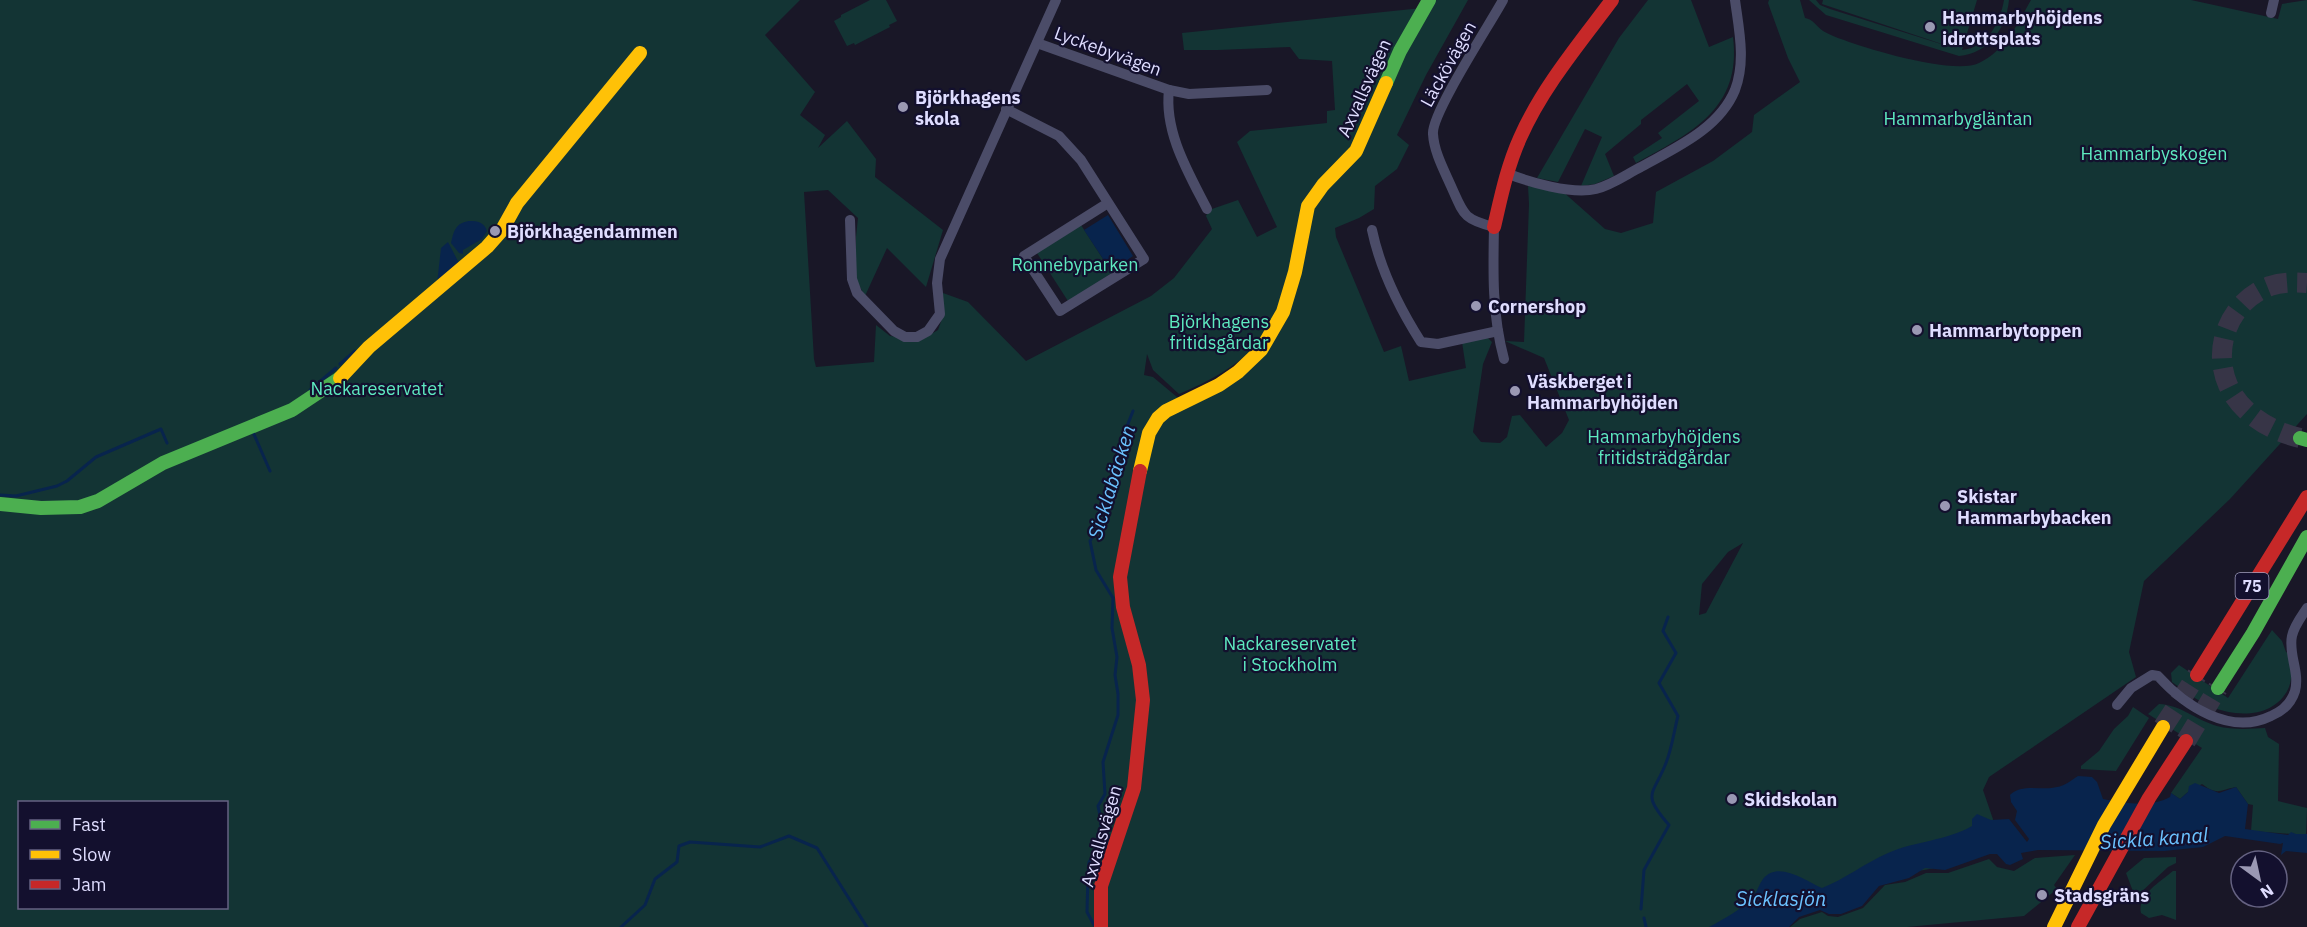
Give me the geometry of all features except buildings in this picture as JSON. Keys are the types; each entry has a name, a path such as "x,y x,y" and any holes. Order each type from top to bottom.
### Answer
{"main road":[{"name":"Axvallsvägen","path":"1101,927 1101,886 1134,788 1143,699 1139,665 1124,608 1120,577 1132,508 1149,433 1158,418 1166,411 1219,385 1238,372 1261,350 1283,312 1308,206 1323,185 1356,151 1400,51 1429,0"},
{"path":"1494,227 1506,173 1520,137 1556,77 1612,0"},
{"path":"0,504 41,508 80,507 98,501 163,463 292,410 337,381 369,347 487,247 502,230 517,203 640,53"},
{"path":"2296,515 2307,484"},
{"name":"75","path":"2197,675 2307,497"},
{"name":"75","path":"2218,688 2253,633 2307,537"},
{"path":"2253,633 2307,556"},
{"path":"2052,927 2119,796 2163,728"},
{"path":"2078,927 2149,798 2186,741"},
{"path":"2086,927 2111,865"}],"street":[{"path":"850,220 852,279 857,293 894,331 905,337 917,337 928,331 940,314 937,283 940,260 1056,0"},
{"name":"Läckövägen","path":"1494,227 1469,219 1461,208 1437,154 1432,132 1443,103 1503,0"},
{"path":"1506,173 1526,181 1554,186 1580,190 1596,189 1616,181 1701,132 1726,106 1734,92 1741,71 1742,53 1736,0"},
{"path":"2271,13 2274,0"},
{"name":"Lyckebyvägen","path":"1037,42 1168,90 1189,94 1267,90"},
{"name":"Lyckebyvägen","path":"1168,90 1167,117 1172,134 1206,210"},
{"path":"1006,109 1059,136 1081,160 1144,259 1060,311 1024,256 1108,203"},
{"path":"1494,227 1493,278 1498,331 1504,359"},
{"path":"1372,230 1376,248 1421,342 1438,344 1498,331"},
{"path":"2118,705 2131,688 2152,675 2158,676 2190,705 2221,719 2244,722 2264,720 2280,712 2289,705 2295,692 2297,678 2291,638 2296,624 2307,608"}],"green space":[{"path":"0,0 800,0 765,35 815,92 800,115 825,135 818,148 847,121 876,159 875,177 943,230 926,287 887,248 865,296 856,280 858,218 828,190 804,192 816,367 874,362 876,325 890,336 921,340 938,330 943,316 943,293 968,302 1026,361 1151,296 1174,278 1212,229 1206,216 1209,210 1238,200 1257,237 1277,227 1237,142 1250,131 1327,123 1327,111 1335,110 1332,61 1299,59 1290,47 1184,50 1182,33 1422,8 1426,0 1468,0 1426,75 1397,135 1409,145 1397,169 1375,186 1374,209 1335,228 1336,237 1384,352 1401,346 1409,381 1466,368 1462,342 1486,336 1492,342 1483,364 1473,432 1481,442 1500,443 1507,437 1512,416 1520,415 1546,447 1562,433 1569,420 1544,358 1505,341 1524,342 1528,186 1561,190 1605,229 1621,233 1653,223 1656,192 1713,161 1752,132 1754,115 1800,82 1788,58 1768,3 1769,0 1800,0 1805,18 1823,31 1873,50 1933,64 1967,66 1988,58 2003,44 2031,0 2191,0 2278,19 2282,4 2307,0 2307,414 2230,499 2144,581 2129,652 2136,677 1989,777 1983,790 1996,828 1962,863 1913,872 1766,927 0,927","holes":["1260,343 1242,377 1183,402 1153,377 1144,375 1147,354 1153,370 1179,394 1222,373","1743,543 1706,613 1699,615 1702,584 1728,552"]},
{"path":"870,0 886,0 897,21 855,45 854,43 847,46 834,21"},
{"path":"1648,0 1691,0 1709,47 1733,37 1734,62 1729,83 1721,101 1693,129 1636,163 1633,157 1662,138 1658,133 1699,101 1687,84 1641,120 1641,124 1605,154 1614,176 1595,184 1581,186 1602,137 1585,129 1558,182 1537,178 1619,38"},
{"name":"Hammarbyhöjdens idrottsplats","path":"1809,0 1816,0 1820,5 1830,9 1960,50 1822,4 1823,0 1977,0 1962,50 1979,45 1991,33 2004,0 2009,0 2004,21 1994,38 1979,50 1959,56 1826,15"},
{"name":"Ronnebyparken","path":"1081,225 1112,273 1068,301 1037,253"},
{"path":"2272,630 2282,641 2286,652 2290,654 2291,675 2289,687 2283,697 2266,709 2245,713 2223,711 2201,702 2172,682 2171,673 2179,665 2228,698"},
{"path":"2159,704 2174,707 2217,726 2235,729 2265,728 2268,737 2279,744 2278,801 2307,808 2306,835 2251,831 2253,805 2248,804 2236,787 2215,791 2202,784 2180,799 2171,793 2202,748 2148,714"},
{"path":"2133,707 2149,718 2116,771 2081,769 2081,766 2099,751"},
{"path":"2075,855 2054,885 2057,889 2024,916 1907,927 1790,927 1800,919 1822,912 1828,916 1838,917 1863,908 1885,885 1905,882 1926,873 1948,873 1989,859 1997,867 2014,871 2035,858"},
{"path":"2176,857 2176,863 2168,867 2139,894 2134,894 2126,873 2144,858"},
{"path":"2176,871 2176,920 2162,915 2149,918 2141,913 2142,900 2156,884"}],"water":[{"path":"1108,215 1133,256 1111,271 1084,230"},
{"path":"469,221 480,223 487,231 482,239 463,250 463,254 459,253 451,243 456,228 461,223"},
{"path":"448,242 460,265 437,284 441,248"},
{"path":"2078,776 2092,777 2097,782 2103,799 2146,804 2170,797 2171,793 2180,799 2188,792 2189,786 2195,783 2219,793 2236,787 2248,804 2245,829 2288,835 2291,832 2307,834 2307,853 2282,849 2283,843 2225,836 2203,847 2164,851 2038,850 2021,853 2023,859 2010,865 2006,864 1997,854 1990,854 1945,870 1925,868 1909,878 1879,886 1862,906 1841,914 1829,914 1820,910 1799,917 1789,927 1709,927 1744,905 1754,895 1763,879 1776,871 1792,874 1822,888 1888,853 1962,831 1972,826 1972,819 1977,814 1991,820 2009,819 2027,842 2029,839 2015,820 2017,811 2011,802 2010,795 2020,789 2051,788 2068,783"}],"waterway":[{"path":"340,364 355,351"},
{"path":"310,390 336,368"},
{"name":"Sicklabäcken","path":"1101,832 1098,806 1105,794 1103,762 1118,715 1115,675 1117,657 1112,628 1113,598 1096,570 1090,541 1104,519 1108,501 1107,491 1120,457 1120,444 1133,411"},
{"path":"0,495 16,496 57,486 67,481 96,457 161,429 167,443"},
{"path":"253,432 270,471"},
{"path":"1641,909 1644,870 1669,825 1660,815 1652,800 1652,794 1668,757 1678,716 1659,683 1676,653 1663,631 1668,617"},
{"path":"621,927 645,905 655,879 677,862 679,846 690,842 760,847 789,836 817,848 867,927"},
{"name":"Sicklabäcken","path":"1094,925 1087,912 1088,875 1089,862 1099,848 1099,842"},
{"path":"1644,918 1646,927"}],"tunnel":[{"path":"2300,438 2268,426 2241,405 2228,385 2223,370 2222,355 2228,326 2235,313 2245,302 2270,286 2307,283"},
{"path":"2163,727 2197,675"},
{"path":"2186,741 2218,688"}],"traffic: fast":[{"path":"1386,83 1400,51 1429,0"},
{"path":"0,504 41,508 80,507 98,501 163,463 292,410 340,378"},
{"path":"2300,438 2307,440"},
{"path":"2218,688 2253,633 2307,537"}],"traffic: slow":[{"path":"340,378 369,347 487,247 502,230 517,203 640,53"},
{"path":"1140,471 1149,433 1158,418 1166,411 1219,385 1238,372 1261,350 1283,312 1295,272 1308,206 1323,185 1356,151 1386,83"},
{"path":"2054,927 2104,825 2163,727"}],"traffic: jam":[{"path":"1494,227 1511,160 1529,120 1562,67 1612,0"},
{"path":"1101,927 1101,886 1134,788 1143,700 1139,665 1123,607 1120,577 1140,471"},
{"path":"2197,675 2307,497"},
{"path":"2078,927 2149,798 2186,741"}],"place":[{"name":"Hammarbyhöjdens idrottsplats","path":"1930,27"},
{"name":"Björkhagens skola","path":"903,107"},
{"name":"Björkhagendammen","path":"495,231"},
{"name":"Cornershop","path":"1476,306"},
{"name":"Hammarbytoppen","path":"1917,330"},
{"name":"Väskberget i Hammarbyhöjden","path":"1515,391"},
{"name":"Skistar Hammarbybacken","path":"1945,506"},
{"name":"Skidskolan","path":"1732,799"},
{"name":"Stadsgräns","path":"2042,895"}],"park label":[{"name":"Hammarbygläntan","path":"1958,118"},
{"name":"Hammarbyskogen","path":"2154,153"},
{"name":"Björkhagens fritidsgårdar","path":"1219,331"},
{"name":"Nackareservatet","path":"377,388"},
{"name":"Hammarbyhöjdens fritidsträdgårdar","path":"1664,446"},
{"name":"Nackareservatet i Stockholm","path":"1290,653"}],"water label":[{"name":"Sickla kanal","path":"2154,838"},
{"name":"Sicklasjön","path":"1781,898"}]}
